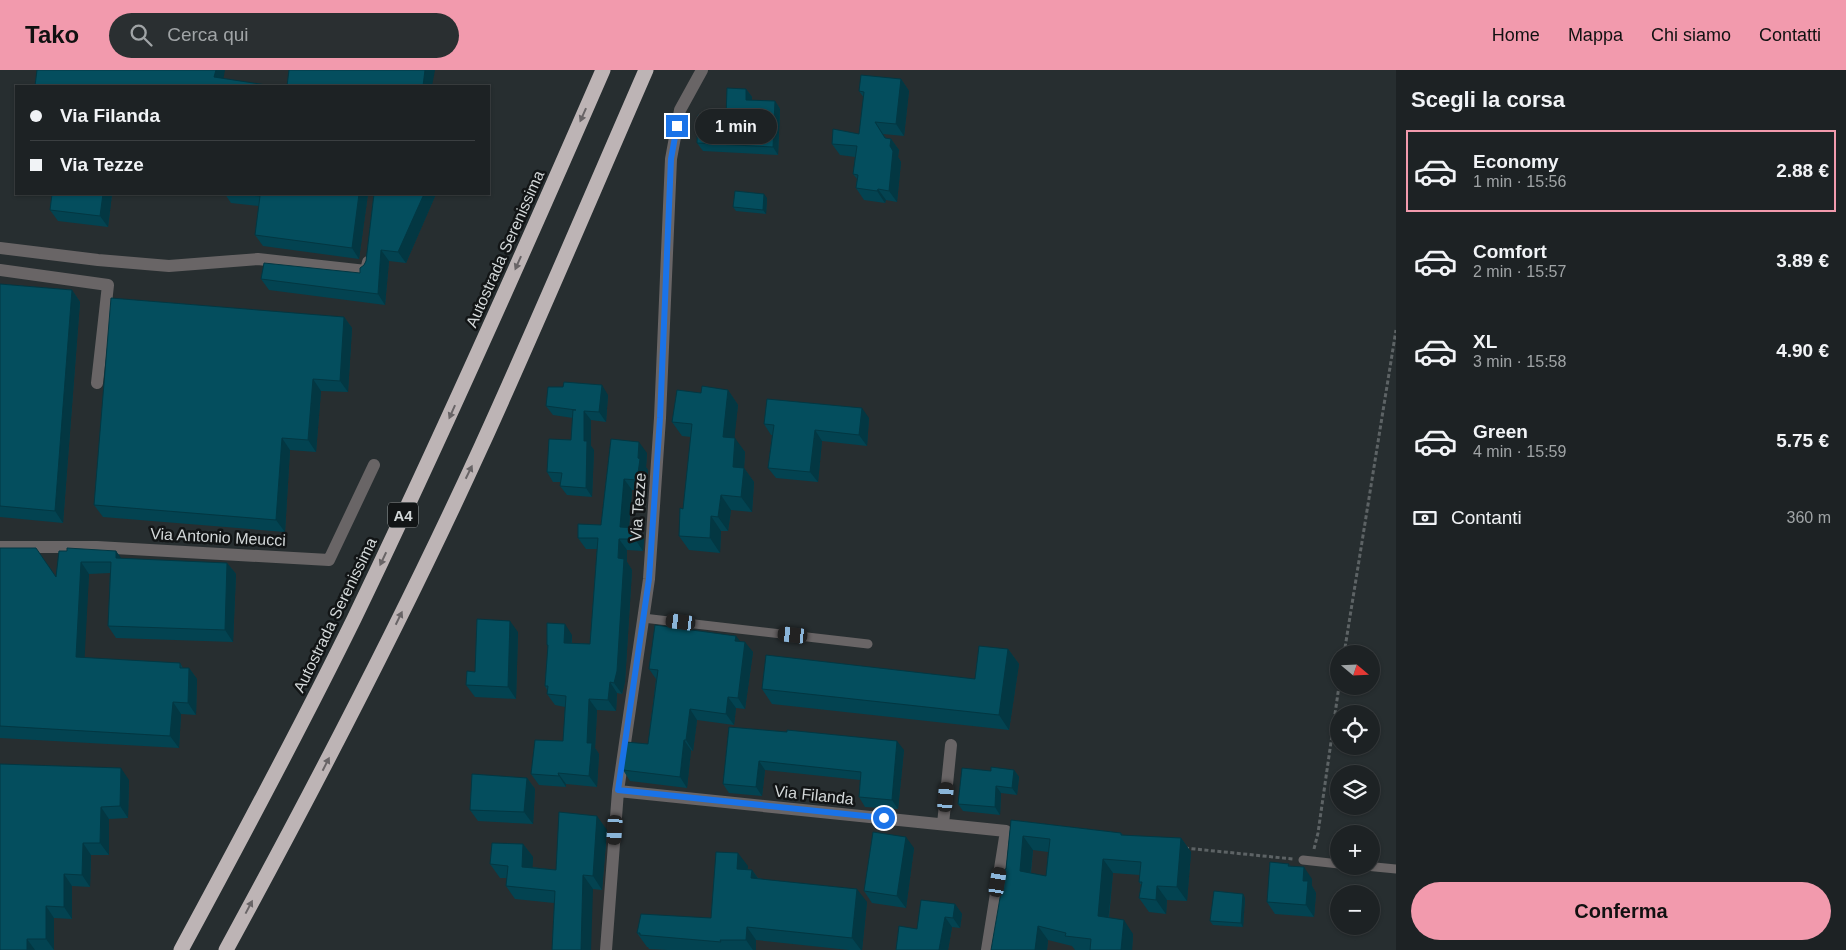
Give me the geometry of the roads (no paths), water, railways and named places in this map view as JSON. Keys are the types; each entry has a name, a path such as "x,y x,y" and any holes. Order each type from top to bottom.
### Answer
{"highway":[{"name":"Autostrada Serenissima","path":"181,950 270,785 357,612 441,436 603,70"},
{"name":"A4","path":"226,950 306,803 387,644 480,448 646,70"}],"street":[{"name":"Via Tezze","path":"606,950 618,790 649,579 660,418 671,159 680,110 702,70"},
{"path":"0,248 98,260 169,266 258,259 366,271 369,252"},
{"path":"0,270 108,285 97,383"},
{"name":"Via Antonio Meucci","path":"0,547 97,547 329,560 374,464"},
{"path":"943,824 951,745"},
{"name":"Via Filanda","path":"618,790 1006,831 987,950"}],"lane":[{"path":"644,618 868,644"},
{"path":"1303,860 1330,863"},
{"path":"1380,867 1396,869"}]}
